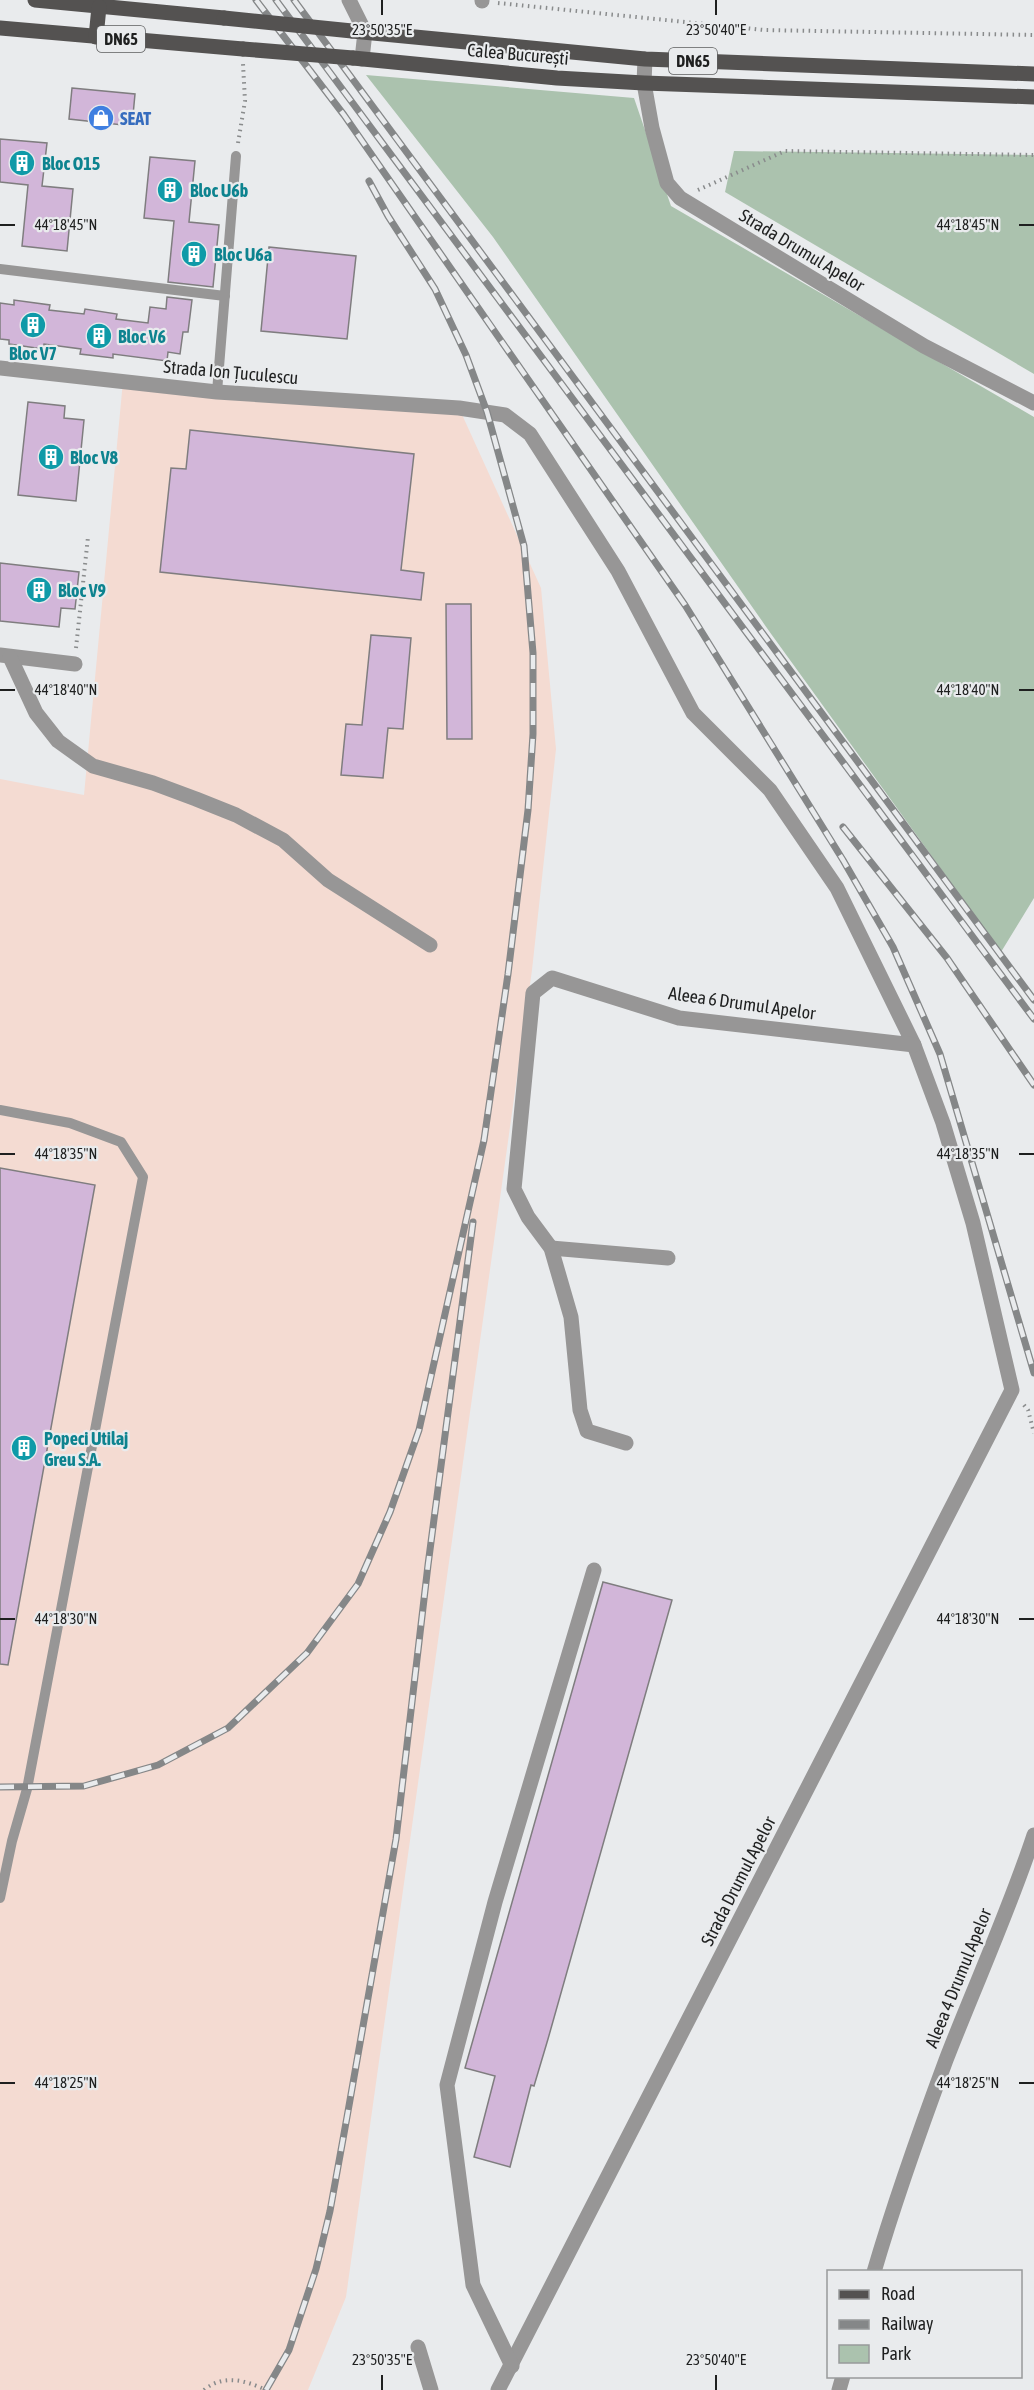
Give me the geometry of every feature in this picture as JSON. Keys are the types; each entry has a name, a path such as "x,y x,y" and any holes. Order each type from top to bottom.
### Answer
{"main road":[{"name":"Calea București","path":"35,0 645,59 1034,74"},
{"path":"96,37 99,7"},
{"name":"Calea București","path":"0,28 358,58 556,78 1034,97"}],"street":[{"path":"349,0 359,32 358,58"},
{"name":"Strada Drumul Apelor","path":"645,59 644,83 652,128 667,183 680,198 924,346 1034,403"},
{"name":"Strada Ion Țuculescu","path":"0,368 218,392 459,408 505,415 530,434 618,571 693,713 770,790 837,888 914,1045"},
{"path":"5,656 75,664"},
{"path":"5,656 36,713 58,741 93,765 153,783 206,803 236,815 283,840 328,880 430,945"},
{"name":"Aleea 6 Drumul Apelor","path":"626,1443 587,1431 580,1410 571,1317 551,1248 528,1217 514,1189 532,993 552,978 679,1018 914,1045"},
{"path":"914,1045 943,1123 973,1223 1012,1390"},
{"path":"551,1248 668,1258"},
{"name":"Strada Drumul Apelor","path":"498,2390 1012,1390"},
{"path":"512,2366 473,2285 447,2085 495,1902 594,1570"},
{"name":"Aleea 4 Drumul Apelor","path":"874,2270 946,2060 1034,1835"},
{"path":"418,2347 431,2390"}],"lane":[{"path":"218,392 236,156"},
{"path":"0,269 225,296"},
{"path":"0,1110 70,1123 121,1142 144,1177 27,1789 12,1841 0,1898"},
{"path":"0,1839 12,1841"}],"path":[{"path":"482,0 764,30 1034,35"},
{"path":"236,156 245,101 243,49"},
{"path":"680,198 785,150 1034,155"},
{"path":"75,664 88,537"},
{"path":"1012,1390 1028,1410 1034,1433"},
{"path":"204,2390 230,2379 245,2381 266,2390"}],"shaded area":[{"path":"123,381 459,408 541,588 556,749 532,970 346,2297 308,2390 0,2390 0,779 84,795"}],"green space":[{"path":"366,75 634,98 671,206 1034,417 1034,898 1001,952 769,631 493,237"},
{"path":"734,151 1034,155 1034,374 725,192"}],"building":[{"path":"72,88 135,94 132,126 69,119"},
{"path":"0,139 47,143 42,186 73,189 67,251 22,246 28,185 0,182"},
{"path":"150,157 195,161 189,222 219,225 213,287 168,282 174,221 144,218"},
{"path":"269,247 356,256 347,339 261,331"},
{"path":"167,297 192,300 188,332 183,332 180,354 168,352 167,361 113,354 113,358 80,354 81,349 44,344 43,349 9,344 9,340 0,339 0,303 14,305 14,300 50,305 49,310 84,314 85,309 117,314 116,319 148,323 150,307 166,309"},
{"name":"Bloc V8","path":"28,402 65,406 64,418 84,420 76,501 18,495"},
{"path":"190,430 414,454 401,570 424,573 421,600 160,572 171,468 186,469"},
{"name":"Bloc V9","path":"0,563 79,572 75,609 61,608 59,627 0,621"},
{"path":"446,604 471,604 472,739 447,739"},
{"path":"371,635 411,638 403,729 388,728 383,778 341,775 346,724 362,725"},
{"name":"Popeci Utilaj Greu S.A.","path":"0,1168 95,1185 8,1665 0,1664"},
{"path":"603,1582 672,1600 548,2039 534,2086 531,2085 510,2167 474,2157 495,2076 465,2068"}],"railway":[{"path":"256,0 344,115 685,605 843,860 893,947 940,1054 1034,1373"},
{"path":"276,0 1034,1019"},
{"path":"294,0 1034,1000"},
{"path":"0,1787 84,1786 158,1765 228,1728 307,1653 358,1584 390,1512 419,1430 484,1140 508,974 528,810 533,734 533,653 524,546 487,412 466,355 435,289 388,216 369,181"},
{"path":"843,827 947,958 1034,1085"},
{"path":"266,2390 289,2350 316,2269 330,2211 347,2117 396,1839 428,1565 473,1222"}],"place":[{"name":"SEAT","path":"101,118"},
{"name":"Bloc O15","path":"22,163"},
{"name":"Bloc U6b","path":"170,190"},
{"name":"Bloc U6a","path":"194,254"},
{"name":"Bloc V7","path":"33,325"},
{"name":"Bloc V6","path":"99,336"},
{"name":"Bloc V8","path":"51,457"},
{"name":"Bloc V9","path":"39,590"},
{"name":"Popeci Utilaj Greu S.A.","path":"24,1448"}]}
